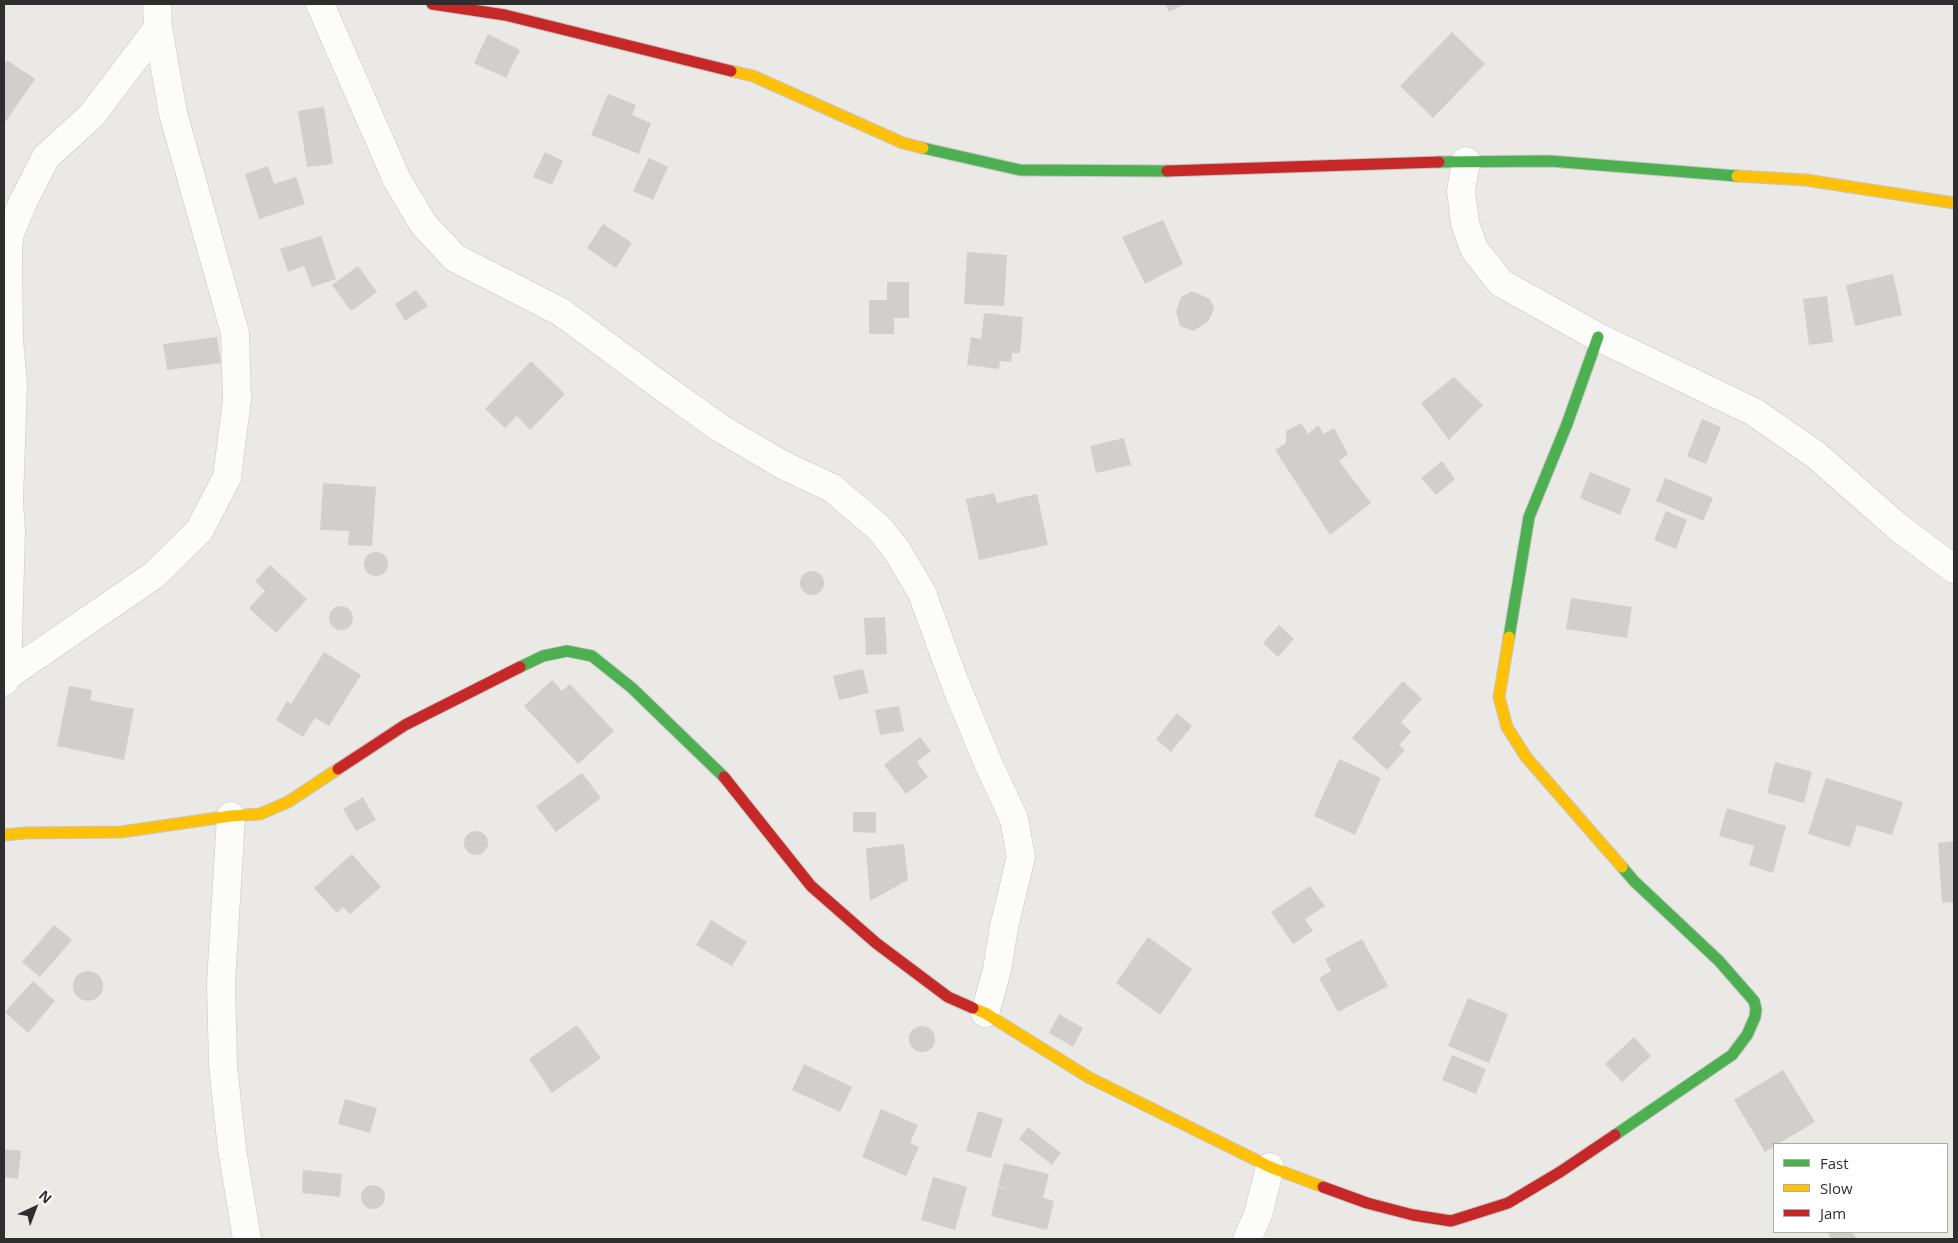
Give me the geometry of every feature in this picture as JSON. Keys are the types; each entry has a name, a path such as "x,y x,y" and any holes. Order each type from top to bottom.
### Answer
{"street":[{"path":"320,4 397,180 424,225 455,258 561,312 720,428 782,465 832,488 879,528 898,552 922,593 956,686 1014,819 1021,857 1004,927 997,970 985,1013"},
{"path":"432,4 505,15 753,76 903,143 1020,170 1139,172 1466,161 1550,161 1700,174 1806,180 1954,203"},
{"path":"6,679 11,532 8,502 9,458 13,382 9,340 8,250 10,233 23,202 46,157 92,115 158,16"},
{"path":"6,679 154,574 199,531 227,477 237,400 235,333 173,113 158,16"},
{"path":"1466,161 1461,191 1465,223 1474,249 1501,283 1598,337 1754,412 1816,455 1898,528 1954,569"},
{"path":"4,835 121,832 231,816 260,814 288,802 404,725 543,656 567,651 592,656 632,688 722,775 811,886 876,943 948,997 985,1013 1088,1077 1270,1167 1367,1203 1451,1221 1508,1203 1560,1172 1732,1055 1747,1034 1755,1017 1756,1009 1754,1002 1725,968 1634,881 1526,758 1507,726 1499,696 1529,517 1567,424 1598,337"},
{"path":"231,816 220,983 222,1065 232,1149 247,1239"},
{"path":"1247,1239 1258,1215 1270,1167"}],"building":[{"path":"1165,4 1185,4 1169,12"},
{"path":"1452,32 1485,64 1433,118 1400,86"},
{"path":"488,34 520,50 506,78 474,63"},
{"path":"7,60 35,79 4,124 4,65"},
{"path":"608,94 636,105 632,115 651,123 639,154 591,135"},
{"path":"324,107 333,164 307,167 298,111"},
{"path":"545,152 563,161 552,185 533,177"},
{"path":"649,158 668,167 653,200 633,191"},
{"path":"268,166 274,184 296,177 305,204 259,219 245,174"},
{"path":"1163,220 1183,264 1145,284 1122,237"},
{"path":"603,224 632,243 616,268 587,248"},
{"path":"321,236 336,279 312,287 304,266 288,272 280,249"},
{"path":"967,252 1007,255 1004,306 964,304"},
{"path":"358,266 377,292 351,311 332,285"},
{"path":"1893,274 1902,315 1855,326 1846,285"},
{"path":"887,282 909,282 909,318 894,318 894,334 869,334 869,300 887,300"},
{"path":"416,290 428,306 405,321 395,304"},
{"path":"1192,291 1210,299 1214,309 1208,322 1193,331 1180,326 1176,312 1181,297"},
{"path":"1827,296 1833,342 1809,345 1803,299"},
{"path":"984,313 1023,317 1020,353 1012,353 1011,362 1000,361 999,369 967,365 971,337 981,339"},
{"path":"217,337 221,363 167,370 163,344"},
{"path":"531,361 565,394 530,430 517,416 505,428 485,409"},
{"path":"1454,377 1483,405 1449,440 1421,403"},
{"path":"1702,419 1721,427 1706,464 1687,456"},
{"path":"1301,423 1308,434 1318,425 1324,434 1334,428 1348,454 1339,461 1371,503 1330,535 1275,450 1286,443 1286,431"},
{"path":"1124,438 1131,465 1096,473 1090,446"},
{"path":"1442,461 1455,479 1436,495 1421,478"},
{"path":"1590,472 1631,489 1620,515 1580,498"},
{"path":"1665,478 1713,498 1703,521 1656,501"},
{"path":"323,483 376,487 372,546 348,545 349,531 320,530"},
{"path":"994,493 997,503 1037,494 1048,545 979,560 966,499"},
{"path":"1666,511 1687,520 1676,549 1654,540"},
{"path":"376,552 385,555 388,564 385,573 376,576 367,573 364,564 367,555"},
{"path":"270,565 307,599 276,633 249,608 265,591 255,581"},
{"path":"812,571 817,572 823,578 823,588 817,594 812,595 807,594 801,588 800,583 801,578 807,572"},
{"path":"1571,598 1632,607 1627,638 1566,629"},
{"path":"341,606 350,609 353,618 350,627 341,630 332,627 329,618 332,609"},
{"path":"885,617 887,654 866,655 864,618"},
{"path":"1279,625 1294,639 1278,657 1263,643"},
{"path":"324,652 361,675 329,726 315,718 303,737 276,720 287,701 291,704"},
{"path":"863,669 869,693 839,700 833,676"},
{"path":"552,680 562,691 570,684 614,731 578,764 524,706"},
{"path":"1403,681 1422,699 1401,722 1411,732 1399,745 1405,750 1387,770 1352,738"},
{"path":"69,686 92,690 90,700 134,709 124,760 57,746"},
{"path":"899,706 904,731 880,735 875,710"},
{"path":"1177,713 1192,726 1171,752 1156,739"},
{"path":"920,737 931,751 917,762 928,777 906,794 884,765"},
{"path":"1339,759 1381,778 1355,835 1314,816"},
{"path":"1775,762 1812,772 1804,803 1767,793"},
{"path":"582,773 601,798 556,832 536,806"},
{"path":"1826,778 1903,802 1892,835 1857,825 1850,847 1808,834"},
{"path":"363,797 376,820 356,831 343,809"},
{"path":"1727,808 1786,826 1773,873 1749,865 1754,846 1719,836"},
{"path":"853,812 876,812 876,833 853,832"},
{"path":"476,831 481,832 487,838 487,848 481,854 476,855 471,854 465,848 464,843 465,838 471,832"},
{"path":"1954,841 1954,902 1942,903 1938,843"},
{"path":"904,844 908,880 870,901 866,848"},
{"path":"352,854 381,887 350,914 343,907 337,913 314,888"},
{"path":"1310,886 1325,906 1305,919 1313,931 1293,944 1271,912"},
{"path":"711,920 747,942 732,966 696,945"},
{"path":"54,925 72,940 40,977 22,962"},
{"path":"1148,937 1192,969 1160,1015 1116,983"},
{"path":"1362,939 1388,986 1338,1012 1319,978 1331,971 1325,959"},
{"path":"88,971 99,975 103,986 99,997 88,1001 77,997 73,986 77,975"},
{"path":"33,981 55,1001 28,1033 5,1012"},
{"path":"1468,998 1508,1014 1489,1063 1448,1046"},
{"path":"1059,1014 1083,1028 1073,1047 1049,1033"},
{"path":"577,1025 601,1058 552,1093 529,1059"},
{"path":"922,1026 931,1030 935,1039 931,1048 922,1052 913,1048 909,1039 913,1030"},
{"path":"1634,1037 1651,1056 1622,1082 1605,1064"},
{"path":"1452,1055 1486,1069 1476,1094 1442,1080"},
{"path":"804,1064 852,1087 840,1112 792,1090"},
{"path":"1783,1070 1815,1122 1780,1143 1773,1143 1773,1148 1765,1152 1734,1100"},
{"path":"345,1099 377,1108 370,1133 338,1124"},
{"path":"881,1109 918,1125 910,1143 919,1147 906,1176 862,1157"},
{"path":"978,1111 1003,1119 991,1158 966,1151"},
{"path":"1028,1127 1061,1153 1052,1165 1019,1139"},
{"path":"4,1149 21,1151 18,1179 4,1177"},
{"path":"1004,1163 1049,1174 1043,1198 1054,1201 1047,1230 991,1216 998,1187 1013,1190 998,1186"},
{"path":"303,1170 342,1174 340,1197 302,1193"},
{"path":"933,1177 967,1187 955,1230 921,1220"},
{"path":"373,1185 381,1189 385,1197 381,1205 373,1209 365,1205 361,1197 365,1189"},
{"path":"1828,1233 1853,1233 1857,1239 1831,1239"}],"traffic: fast":[{"path":"923,148 1020,170 1167,171"},
{"path":"1439,162 1550,161 1737,176"},
{"path":"1509,637 1529,517 1567,424 1598,337"},
{"path":"520,667 543,656 567,651 592,656 632,688 724,777"},
{"path":"1615,1135 1732,1055 1747,1035 1755,1017 1756,1009 1754,1001 1719,961 1634,881 1622,867"}],"traffic: slow":[{"path":"731,71 753,76 903,143 923,148"},
{"path":"1737,176 1806,180 1954,203"},
{"path":"1509,637 1499,697 1507,727 1526,757 1622,867"},
{"path":"4,835 121,832 231,816 260,814 288,802 338,769"},
{"path":"973,1008 985,1013 1088,1077 1270,1167 1323,1187"}],"traffic: jam":[{"path":"432,4 505,15 731,71"},
{"path":"1167,171 1439,162"},
{"path":"338,769 405,725 520,667"},
{"path":"724,777 811,886 876,943 948,997 973,1008"},
{"path":"1323,1187 1367,1203 1413,1215 1451,1221 1508,1203 1560,1172 1615,1135"}]}
